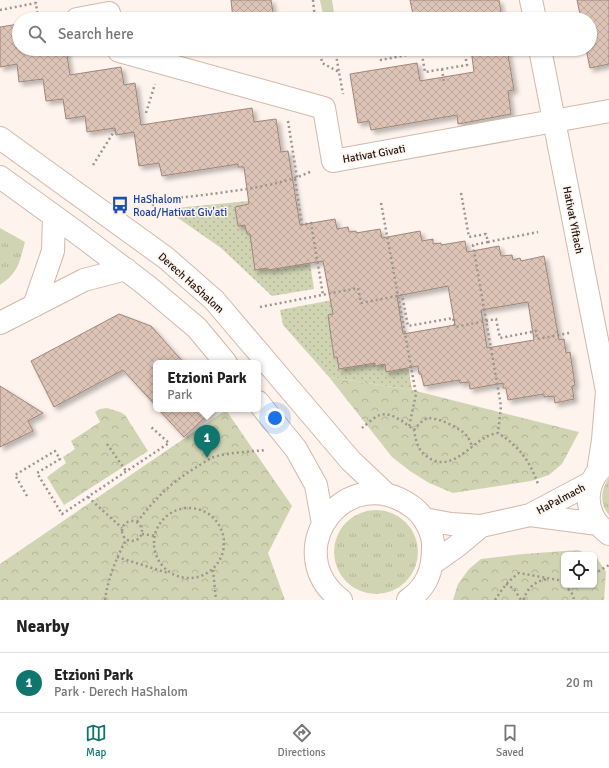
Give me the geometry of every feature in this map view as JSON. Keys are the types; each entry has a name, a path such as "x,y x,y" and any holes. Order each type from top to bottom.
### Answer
{"street":[{"path":"531,0 534,12"},
{"name":"Hativat Givati","path":"138,56 324,108 333,161 609,111"},
{"name":"Hativat Yiftach","path":"541,56 608,393 599,472 588,494 589,506 593,517 604,529"},
{"name":"Derech HaShalom","path":"0,138 166,258 214,300 351,461 386,494"},
{"path":"0,177 126,268 197,328 224,360"},
{"path":"34,306 54,251 54,216"},
{"path":"0,323 84,280 126,268"},
{"path":"261,406 296,449 316,485 323,524"},
{"name":"HaPalmach","path":"424,519 451,524 481,526 530,515 599,472"},
{"path":"341,600 331,592 321,577 316,559 317,541 323,524 334,509 350,498 367,493 386,494 403,500 418,511 428,526 434,544 433,563 427,581 412,598"},
{"name":"HaPalmach","path":"530,515 604,529"},
{"name":"HaPalmach","path":"433,563 481,526"}],"path":[{"path":"313,0 315,12"},
{"path":"0,10 37,1 38,12"},
{"path":"336,56 339,72"},
{"path":"380,56 381,60 397,56"},
{"path":"423,56 425,72 467,65 465,56"},
{"path":"146,113 161,62"},
{"path":"442,69 444,83"},
{"path":"285,97 302,225 311,223 323,295"},
{"path":"93,165 115,130"},
{"path":"152,205 164,200 286,182 333,161"},
{"path":"461,193 469,237 486,234 488,242"},
{"path":"381,203 416,394 409,427"},
{"path":"498,433 501,406 473,245 538,232"},
{"path":"260,306 358,288 361,303 402,295 408,326 454,318 455,327 496,319 500,338 536,331 537,338 569,333"},
{"path":"362,428 380,415 386,414 414,430 419,450 425,455 439,462 453,460 486,436 498,433 521,451 531,466 539,484"},
{"path":"414,430 420,423 428,418 436,419 445,422 467,436 472,447"},
{"path":"27,496 14,476 55,451 60,459 37,473 62,514 169,443 151,427"},
{"path":"107,444 126,472"},
{"path":"136,522 156,498 167,488 211,458 234,453 269,450"},
{"path":"88,497 122,528"},
{"path":"117,557 169,573 179,578 190,579 202,577 213,570 220,561 224,549 225,537 221,526 213,516 202,510 190,507 178,509 168,514 160,522 155,532 153,544 155,555 161,565 169,573"},
{"path":"126,522 136,522 142,527 142,534 138,540 132,542 126,540 122,534 122,528 126,522"},
{"path":"142,534 155,536"},
{"path":"105,600 106,590 117,557 126,540"},
{"path":"597,572 609,565"},
{"path":"213,570 216,600"},
{"path":"495,600 510,579 519,573 554,580 561,583"},
{"path":"506,584 514,589 523,600 528,591 537,582 545,579 561,581"},
{"path":"567,588 573,595 574,600"}],"green space":[{"path":"320,0 332,0 334,12 322,12"},
{"path":"249,201 249,204 235,207 238,226 245,225 247,234 253,233 268,270 310,263 314,289 272,296 221,248 178,218 176,208"},
{"path":"0,228 25,242 15,271 0,285"},
{"path":"348,297 350,311 328,315 334,357 374,356 376,366 385,364 386,372 405,368 406,354 412,390 329,377 283,325 280,310"},
{"path":"329,377 412,390 579,432 562,464 549,475 531,481 453,493 429,483 392,457"},
{"path":"107,408 125,415 148,451 64,505 47,477 66,463 63,457 75,449 71,441 100,422 95,412 100,409"},
{"path":"223,412 227,412 292,506 268,553 285,600 0,600 0,564"},
{"path":"609,478 609,515 602,501 602,496 604,487"},
{"path":"376,510 392,513 406,522 415,536 418,552 415,568 406,582 392,591 376,594 360,591 346,582 337,568 334,552 337,536 346,522 360,513"},
{"path":"578,550 583,552 561,552 561,588 597,588 597,558 606,572 604,600 453,600 458,584 469,569 481,559"}],"building":[{"path":"231,0 271,0 273,12 232,12"},
{"path":"410,0 499,0 501,12 413,12"},
{"path":"577,0 609,0 609,64 590,68 587,56 597,56 597,12 580,12"},
{"path":"12,25 12,56 67,56 70,75 121,67 124,85 135,83 141,125 252,108 254,122 276,119 281,152 288,151 300,225 335,219 337,229 348,227 349,232 356,231 356,233 380,229 382,238 420,231 422,241 433,239 433,244 441,243 441,245 465,241 467,252 499,246 501,256 512,255 513,260 520,258 521,261 544,256 559,340 564,339 566,353 570,352 575,385 572,386 574,399 555,403 554,396 544,397 544,394 508,400 506,388 503,388 503,383 470,389 469,382 460,383 459,380 424,386 421,374 419,374 418,366 386,372 385,364 375,366 375,363 339,369 337,357 334,357 328,315 333,314 323,261 268,270 267,268 255,270 250,234 247,234 245,225 238,226 235,207 249,204 244,167 238,167 238,164 162,176 159,163 139,166 134,132 116,135 115,128 87,132 85,116 66,119 63,99 46,101 43,79 19,82 17,64 0,67 0,27","holes":["448,286 455,325 403,334 397,296","528,302 534,340 487,348 481,310"]},
{"path":"472,56 508,56 514,90 508,91 511,114 458,124 457,115 371,130 369,121 358,123 350,74 417,63 420,81 474,72"},
{"path":"119,314 151,326 181,360 153,360 153,403 123,370 54,407 31,361"},
{"path":"0,386 43,413 28,421 33,431 0,447"},
{"path":"161,412 211,412 184,437"}],"place":[{"name":"HaShalom Road/Hativat Giv'ati","path":"120,205"},
{"name":"Etzioni Park","path":"207,458"}]}
